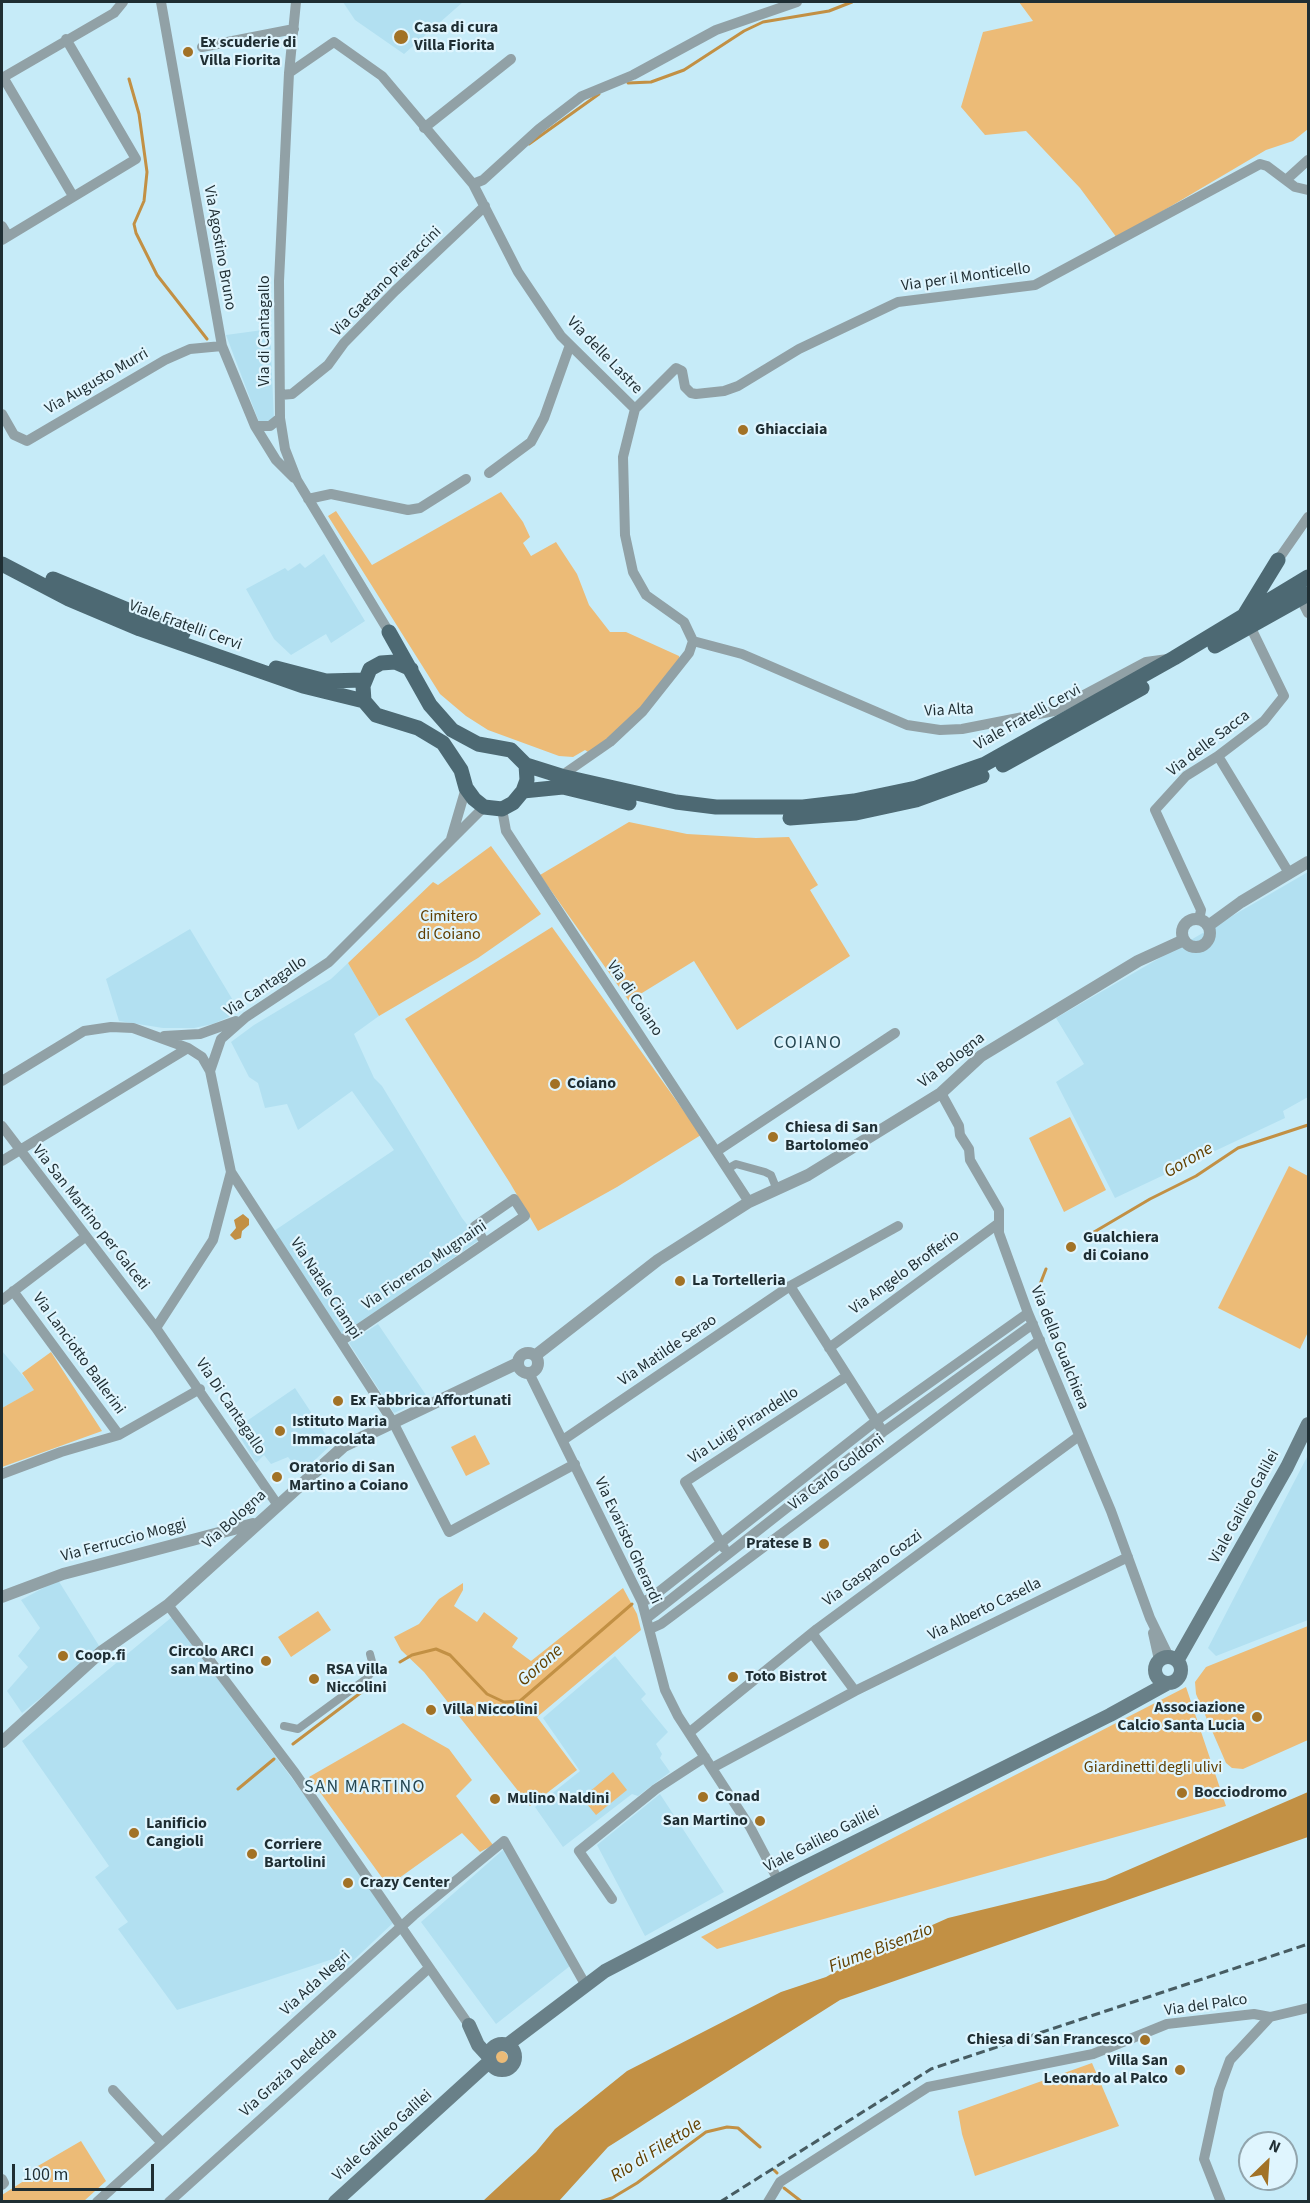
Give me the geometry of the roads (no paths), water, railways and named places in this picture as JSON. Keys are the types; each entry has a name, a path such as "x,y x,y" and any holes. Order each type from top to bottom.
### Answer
{"main road":[{"name":"Viale Fratelli Cervi","path":"2,553 106,603 275,667 326,681 364,680"},
{"path":"1278,560 1276,570 1279,578 1304,587"},
{"path":"1246,622 1278,560"},
{"name":"Viale Fratelli Cervi","path":"2,564 69,598 140,629 303,686 364,700 376,715 418,728 443,743 461,770 466,788 484,807"},
{"name":"Viale Fratelli Cervi","path":"523,791 563,787 629,803 725,816 801,818 856,813 916,800 988,773 1304,587"},
{"name":"Viale Fratelli Cervi","path":"389,632 430,705 452,730 478,744 511,750 526,765 561,776 655,798 716,807 803,807 854,801 916,788 985,764 1174,658 1246,622"},
{"path":"381,663 389,632"},
{"path":"364,700 364,680 370,669 381,663 395,662 411,669"},
{"path":"484,807 502,809 513,803 523,791 527,780 526,765"},
{"name":"Viale Galileo Galilei","path":"1125,1707 1168,1664 1196,1644 1210,1606 1308,1424"},
{"name":"Viale Galileo Galilei","path":"335,2202 540,2017 585,1984 778,1880 1125,1707 1178,1677 1168,1664"},
{"path":"469,2025 478,2045 499,2056"}],"street":[{"path":"73,196 2,78 114,13 123,2"},
{"name":"Via Agostino Bruno","path":"161,2 222,345 255,426 276,460 297,480"},
{"name":"Via di Cantagallo","path":"296,2 289,74 279,281 280,418 285,449 297,480 389,632"},
{"path":"473,184 483,180 539,129 582,96 633,75 716,30 797,2"},
{"path":"202,47 294,29"},
{"path":"2,226 5,238 136,159 66,39"},
{"name":"Via delle Lastre","path":"289,74 334,42 382,76 473,184 518,272 561,336 635,409 623,457 625,535 633,572 646,595 684,622 693,641"},
{"path":"424,128 511,59"},
{"path":"1308,160 1286,180 1296,187 1308,190"},
{"name":"Via per il Monticello","path":"635,409 676,368 682,371 685,387 691,393 724,391 738,386 799,349 898,302 1035,285 1255,166 1267,166 1286,180"},
{"name":"Via Gaetano Pieraccini","path":"280,395 292,394 328,366 344,343 484,206"},
{"name":"Via Augusto Murri","path":"2,414 14,435 27,441 165,360 190,349 222,345"},
{"path":"489,473 531,442 544,418 570,345"},
{"path":"255,426 270,426 280,418"},
{"path":"308,500 331,494 408,510 420,508 466,479"},
{"path":"1278,560 1308,517"},
{"path":"1304,587 1308,613"},
{"name":"Via delle Sacca","path":"1203,923 1201,910 1155,810 1186,776 1218,756 1264,721 1284,696 1246,622"},
{"path":"561,776 610,742 643,711 689,653 693,641"},
{"name":"Via Alta","path":"693,641 742,654 907,725 940,730 962,729 1054,711 1146,662 1174,658"},
{"path":"1218,756 1289,873"},
{"name":"Via Cantagallo","path":"450,842 466,788"},
{"name":"Via Cantagallo","path":"210,1071 221,1039 246,1017 329,962 484,807"},
{"name":"Via di Coiano","path":"502,809 506,831 729,1168 749,1202"},
{"name":"Via Bologna","path":"1203,923 1209,938 1201,946 1190,946 1184,940 1182,933 1185,925 1191,921 1203,923 1308,862"},
{"name":"Via Bologna","path":"2,1742 101,1652 168,1605 344,1446 518,1364 520,1356 526,1352 536,1355 658,1260 749,1202 808,1175 941,1093 981,1056 1138,961 1184,940"},
{"path":"161,1036 200,1034 246,1017"},
{"path":"2,1081 84,1031 111,1027 134,1028 161,1036 202,1057 210,1071 231,1172 213,1240 156,1328"},
{"path":"717,1151 895,1033"},
{"path":"2,1161 18,1149 188,1048"},
{"name":"Via della Gualchiera","path":"941,1093 969,1149 970,1160 999,1210 999,1233 1028,1314 1128,1557 1168,1664"},
{"name":"Via San Martino per Galceti","path":"2,1126 156,1328"},
{"path":"729,1168 736,1164 765,1172 771,1175 777,1190"},
{"name":"Via Natale Ciampi","path":"231,1172 393,1422 449,1532 575,1464"},
{"name":"Via Fiorenzo Mugnaini","path":"341,1341 525,1216 514,1199 475,1226 485,1242"},
{"name":"Via Angelo Brofferio","path":"830,1348 999,1223"},
{"name":"Via Matilde Serao","path":"563,1440 790,1286 898,1226"},
{"path":"2,1300 85,1237"},
{"path":"790,1286 876,1421"},
{"name":"Via Lanciotto Ballerini","path":"13,1291 119,1434"},
{"name":"Via Carlo Goldoni","path":"642,1602 651,1598 876,1421 1028,1314"},
{"name":"Via Carlo Goldoni","path":"648,1623 728,1553 883,1432 1033,1324"},
{"name":"Via Di Cantagallo","path":"156,1328 278,1504"},
{"name":"Via Carlo Goldoni","path":"648,1623 661,1624 1040,1340"},
{"path":"518,1364 523,1371 529,1373 538,1366 536,1355"},
{"name":"Via Evaristo Gherardi","path":"529,1373 642,1602 666,1690 678,1716 750,1827 778,1880"},
{"name":"Via Luigi Pirandello","path":"720,1542 685,1482 847,1377"},
{"path":"2,1474 119,1434 200,1389"},
{"name":"Via Carlo Goldoni","path":"876,1421 883,1432"},
{"name":"Via Gasparo Gozzi","path":"690,1732 812,1633 1079,1436"},
{"name":"Via Ferruccio Moggi","path":"2,1597 63,1574 257,1524"},
{"path":"211,1534 222,1543 224,1552"},
{"path":"720,1542 728,1553"},
{"name":"Via Alberto Casella","path":"712,1768 855,1690 1128,1557"},
{"path":"168,1605 295,1773 469,2025"},
{"path":"812,1633 855,1690"},
{"path":"284,1726 298,1730 366,1679 374,1669 370,1654"},
{"path":"612,1899 579,1851 656,1789 705,1757"},
{"name":"Via Ada Negri","path":"97,2202 401,1927 504,1841 585,1984"},
{"name":"Via Grazia Deledda","path":"169,2202 429,1968"},
{"path":"1270,2017 1308,2008"},
{"name":"Via del Palco","path":"768,2202 780,2182 928,2087 1093,2054 1167,2024 1254,2014 1270,2017"},
{"name":"Via del Palco","path":"1221,2202 1204,2159 1219,2090 1230,2060 1270,2017"},
{"path":"113,2090 162,2144"},
{"path":"2,2179 4,2183 2,2185"}],"water":[{"path":"243,1214 249,1219 249,1225 242,1231 241,1238 235,1240 230,1235 236,1228 234,1220"},
{"name":"Fiume Bisenzio","path":"1308,1792 1308,1837 840,2000 608,2147 559,2201 483,2201 536,2152 555,2129 627,2071 781,1992 826,1977 865,1955 948,1918 1105,1880"}],"waterway":[{"path":"628,83 651,82 684,70 744,31 763,22 829,11 852,2"},
{"path":"129,79 139,114 147,172 144,201 134,224 136,233 157,275 207,339"},
{"path":"529,144 599,94"},
{"name":"Gorone","path":"1089,1235 1150,1199 1196,1176 1238,1148 1308,1125"},
{"name":"Gorone","path":"1037,1292 1046,1269"},
{"name":"Gorone","path":"400,1662 412,1655 436,1649 450,1655 487,1694 504,1702 520,1701 632,1604"},
{"name":"Gorone","path":"293,1744 363,1691"},
{"name":"Gorone","path":"238,1789 274,1759"},
{"name":"Rio di Filettole","path":"599,2202 612,2198 637,2183 706,2132 727,2127 738,2128 760,2147"},
{"name":"Rio di Filettole","path":"774,2170 777,2173"},
{"name":"Rio di Filettole","path":"784,2188 802,2202"}],"railway":[{"path":"720,2202 931,2069 1308,1944"}],"place":[{"name":"Casa di cura Villa Fiorita","path":"401,37"},
{"name":"Ex scuderie di Villa Fiorita","path":"188,52"},
{"name":"Ghiacciaia","path":"743,430"},
{"name":"Coiano","path":"555,1084"},
{"name":"Chiesa di San Bartolomeo","path":"773,1137"},
{"name":"Gualchiera di Coiano","path":"1071,1247"},
{"name":"La Tortelleria","path":"680,1281"},
{"name":"Ex Fabbrica Affortunati","path":"338,1401"},
{"name":"Istituto Maria Immacolata","path":"280,1431"},
{"name":"Oratorio di San Martino a Coiano","path":"277,1477"},
{"name":"Pratese B","path":"824,1544"},
{"name":"Coop.fi","path":"63,1656"},
{"name":"Circolo ARCI san Martino","path":"266,1661"},
{"name":"Toto Bistrot","path":"733,1677"},
{"name":"RSA Villa Niccolini","path":"314,1679"},
{"name":"Villa Niccolini","path":"431,1710"},
{"name":"Associazione Calcio Santa Lucia","path":"1257,1717"},
{"name":"Bocciodromo","path":"1182,1793"},
{"name":"Conad","path":"703,1797"},
{"name":"Mulino Naldini","path":"495,1799"},
{"name":"San Martino","path":"760,1821"},
{"name":"Lanificio Cangioli","path":"134,1833"},
{"name":"Corriere Bartolini","path":"252,1854"},
{"name":"Crazy Center","path":"348,1883"},
{"name":"Chiesa di San Francesco","path":"1145,2040"},
{"name":"Villa San Leonardo al Palco","path":"1180,2070"}],"district":[{"name":"COIANO","path":"808,1044"},
{"name":"SAN MARTINO","path":"365,1788"}],"park label":[{"name":"Cimitero di Coiano","path":"449,926"},
{"name":"Giardinetti degli ulivi","path":"1153,1768"}]}
